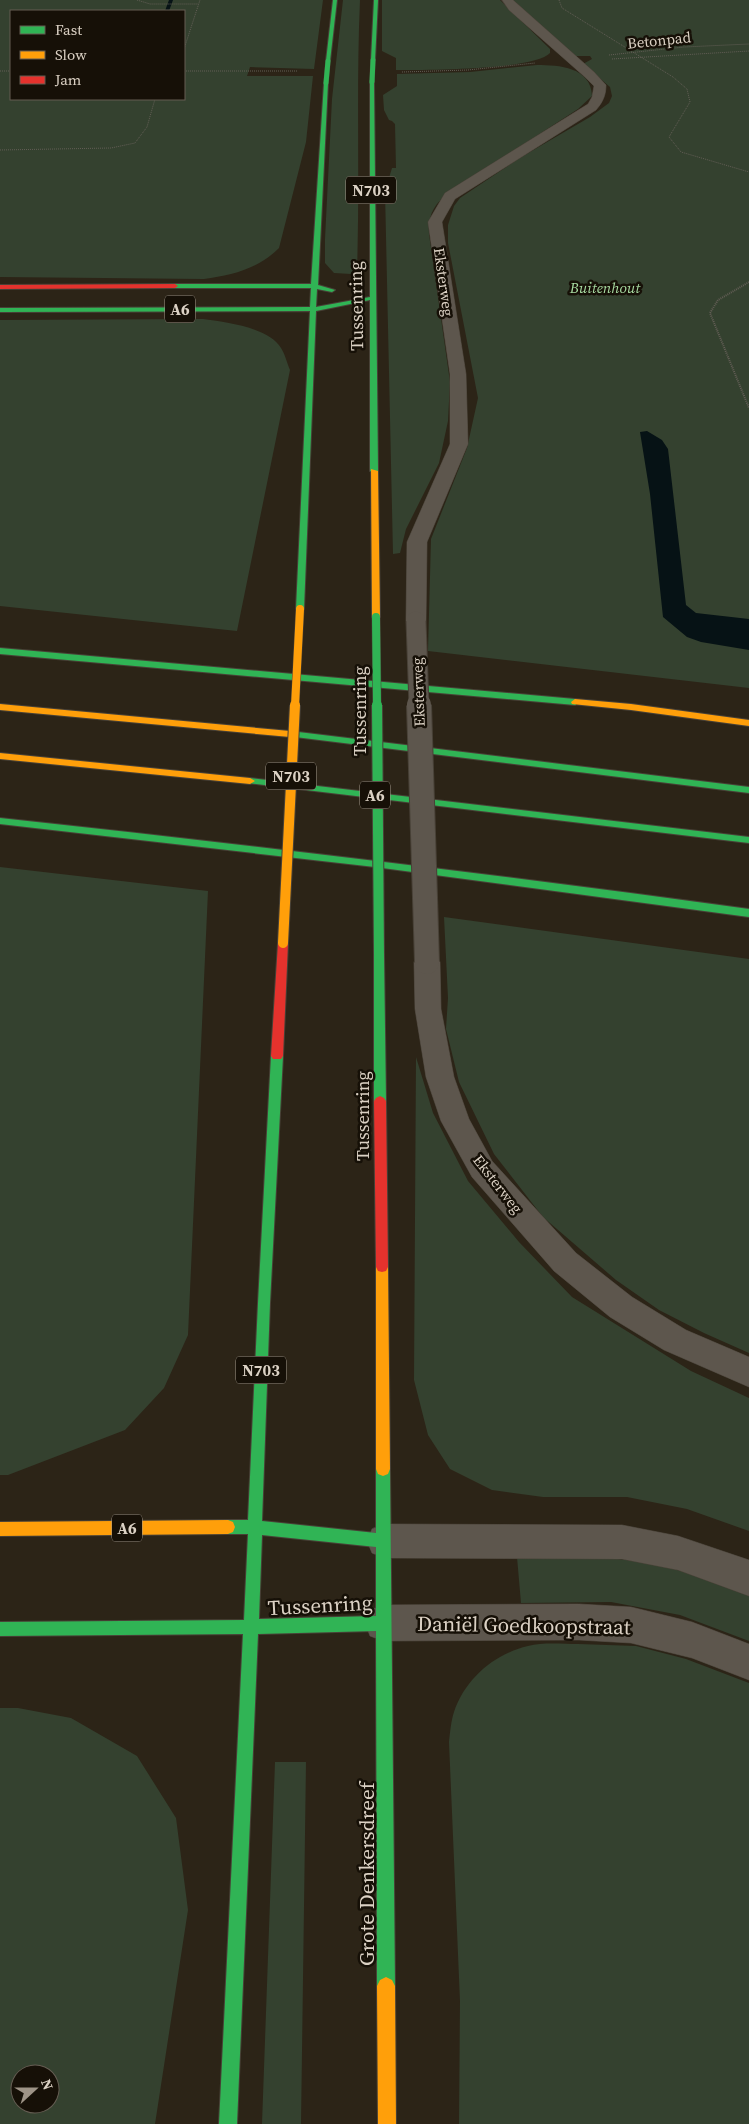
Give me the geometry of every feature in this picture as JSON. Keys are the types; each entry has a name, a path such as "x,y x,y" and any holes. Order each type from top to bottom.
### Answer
{"main road":[{"name":"Tussenring","path":"335,0 326,83 314,286 300,609 254,1527 251,1627 382,1623 384,1541 371,212 372,82 376,0"},
{"name":"A6","path":"0,287 314,286 373,298"},
{"name":"A6","path":"0,310 314,309 373,298"},
{"path":"0,649 26,653 630,708 749,723"},
{"path":"0,708 340,739 749,790"},
{"name":"A6","path":"0,756 336,790 749,840"},
{"path":"0,822 42,824 523,882 749,913"},
{"name":"A6","path":"0,1529 254,1527"},
{"path":"254,1527 384,1541"},
{"name":"Grote Denkersdreef","path":"382,1623 387,2124"},
{"path":"0,1629 251,1627 228,2124"}],"street":[{"name":"Eksterweg","path":"507,0 513,8 600,85 598,100 592,107 450,196 435,222 458,374 459,444 416,542 416,620 428,1009 440,1077 455,1121 482,1169 565,1262 621,1307 675,1340 749,1372"},
{"path":"384,1541 622,1542 678,1554 731,1570 749,1578"},
{"name":"Daniël Goedkoopstraat","path":"382,1623 569,1622 631,1626 692,1640 749,1662"}],"path":[{"path":"137,0 150,4 198,4"},
{"path":"185,46 200,0"},
{"path":"559,0 562,8 673,77 687,89 690,102 669,137 681,152 749,172"},
{"name":"Betonpad","path":"571,60 709,45 749,44"},
{"path":"571,60 641,58 713,50 749,51"},
{"path":"0,150 111,148 135,143 147,127 154,100"},
{"path":"749,282 718,300 710,313 749,408"}],"green space":[{"path":"0,0 323,0 314,69 250,67 247,76 313,76 306,142 279,248 262,261 244,270 204,279 0,277"},
{"path":"343,0 360,0 357,271 351,274 334,273 325,263 332,99"},
{"path":"382,0 500,0 550,49 550,53 540,59 502,66 396,70 396,58 382,51"},
{"name":"Buitenhout","path":"513,0 749,0 749,688 428,651 431,539 467,448 478,398 448,243 448,225 454,206 460,198 518,159 590,117 609,103 612,96 610,87 583,64 592,59 590,56 575,56"},
{"path":"537,65 564,67 580,73 590,86 592,96 578,109 450,192 433,210 429,234 450,382 448,421 439,463 406,529 400,553 393,554 385,191 392,168 396,168 395,124 389,120 384,110 383,95 397,86 397,74 470,72"},
{"path":"203,319 257,330 267,335 281,348 290,370 237,631 0,606 0,320"},
{"path":"0,867 208,891 188,1335 164,1388 125,1430 8,1475 0,1475"},
{"path":"444,917 749,959 749,1353 659,1310 616,1280 543,1217 494,1154 459,1082 446,1029 448,998"},
{"path":"416,1057 433,1113 468,1181 519,1242 572,1297 691,1371 749,1398 749,1531 687,1509 627,1497 543,1497 492,1490 450,1469 428,1435 414,1380"},
{"path":"517,1557 586,1557 627,1560 680,1571 732,1587 749,1594 749,1641 680,1615 611,1602 521,1603"},
{"path":"534,1645 636,1646 686,1659 749,1683 749,2124 459,2124 460,2001 449,1742 453,1716 459,1700 473,1679 482,1670 504,1655"},
{"path":"0,1708 18,1708 71,1718 137,1756 176,1818 188,1910 155,2124 0,2124"},
{"path":"275,1762 306,1762 301,2124 262,2124"}],"shaded area":[{"path":"647,431 662,440 668,449 686,605 696,613 749,619 749,650 701,642 687,637 663,617 650,494 640,432"}],"waterway":[{"path":"167,10 171,0"}],"traffic: fast":[{"path":"328,61 335,0"},
{"path":"373,60 376,0"},
{"path":"372,82 373,60"},
{"path":"326,83 328,61"},
{"path":"372,82 374,471"},
{"path":"300,609 309,378 326,83"},
{"path":"175,286 314,286 332,290"},
{"path":"0,310 314,309 373,298"},
{"path":"376,617 379,955"},
{"path":"0,651 575,702"},
{"path":"290,734 749,790"},
{"path":"250,781 749,840"},
{"path":"0,821 375,864 749,913"},
{"path":"379,955 380,1101"},
{"path":"251,1627 264,1303 277,1056"},
{"path":"0,1629 251,1627 383,1623 383,1469"},
{"path":"228,1527 255,1527 384,1541"},
{"path":"383,1623 386,1986"},
{"path":"228,2124 251,1627"}],"traffic: slow":[{"path":"374,471 376,617"},
{"path":"283,943 300,609"},
{"path":"575,702 631,707 749,723"},
{"path":"0,707 290,734"},
{"path":"0,756 250,781"},
{"path":"382,1267 383,1469"},
{"path":"0,1529 228,1527"},
{"path":"386,1986 387,2124"}],"traffic: jam":[{"path":"0,287 175,286"},
{"path":"277,1056 283,943"},
{"path":"380,1101 382,1267"}]}
